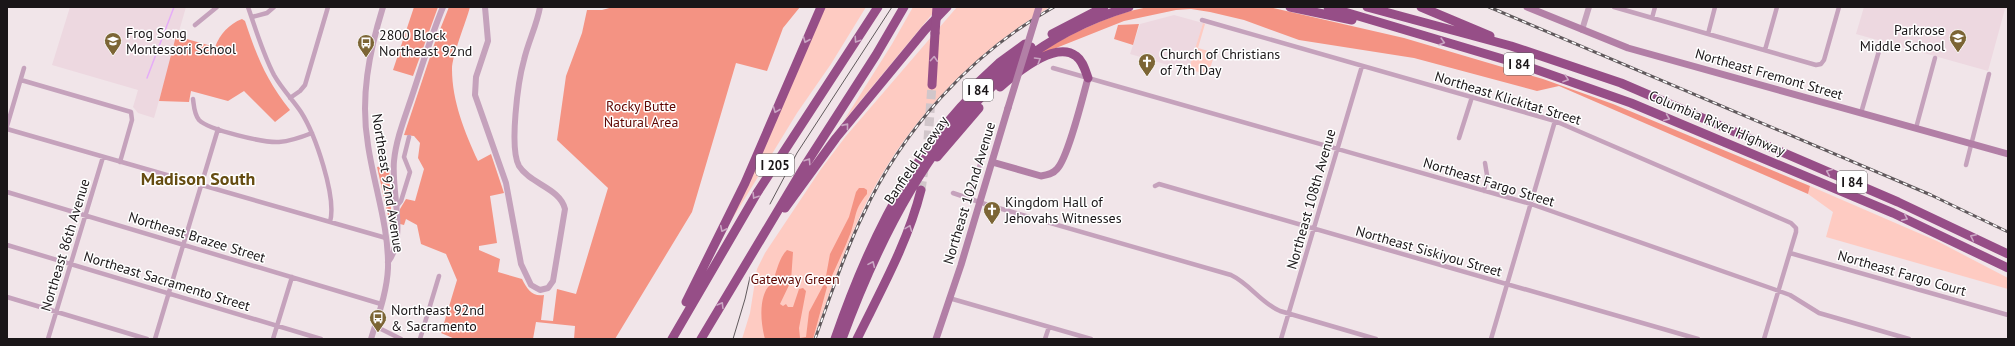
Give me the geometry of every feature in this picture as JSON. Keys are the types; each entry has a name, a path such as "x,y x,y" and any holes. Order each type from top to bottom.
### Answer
{"highway":[{"path":"678,327 684,306 747,178 820,7"},
{"name":"I 205","path":"672,339 757,193 878,7"},
{"name":"I 205","path":"701,339 804,167 876,55 904,7"},
{"path":"932,85 937,7"},
{"path":"774,219 785,209 850,121 925,30 947,7"},
{"name":"Banfield Freeway","path":"835,339 866,258 889,211 930,147 952,118 977,91 1023,52 1065,26 1104,7"},
{"name":"Banfield Freeway","path":"842,339 892,221 920,174 955,125 1011,70 1057,38 1085,23 1129,7"},
{"name":"I 84","path":"1290,7 1404,31"},
{"path":"1328,7 1404,31"},
{"path":"1366,7 1454,32 1511,46"},
{"name":"I 84","path":"1421,7 1511,46"},
{"name":"Columbia River Highway","path":"1404,31 1530,68 1624,100 1806,176 1938,234 2008,268"},
{"path":"889,211 891,198 925,143 965,94 999,63 1028,42"},
{"name":"Columbia River Highway","path":"1511,46 1591,72 1651,95 1924,213 2008,254"},
{"path":"920,174 940,155 990,97 1011,78 1039,59 1056,52 1072,53 1082,63 1088,78"},
{"path":"858,339 900,251 911,224 921,190"},
{"path":"1938,234 2008,273"}],"main road":[{"name":"Northeast 102nd Avenue","path":"936,339 980,202 1038,7"},
{"name":"Northeast Fremont Street","path":"1527,7 1628,48 2008,154"},
{"path":"992,162 1036,175 1052,173 1059,168 1088,78"}],"street":[{"path":"195,25 217,7"},
{"path":"248,7 268,64 301,112 312,133 332,202 330,222"},
{"path":"252,17 267,12 274,7"},
{"path":"290,98 300,92 305,85 328,7"},
{"name":"Northeast 92nd Avenue","path":"371,339 381,304 388,262 386,238 368,147 365,110 369,56 383,7"},
{"path":"388,262 395,253 396,247 394,167 398,140 429,43 443,7"},
{"path":"485,7 488,41 476,77 475,95 506,182 521,264 531,285 540,290 548,288 553,281 565,209 558,197 532,179 522,170 515,157 514,145 523,63 540,7"},
{"path":"1582,30 1589,7"},
{"path":"1614,7 1816,64 1821,64 1824,60 1839,7"},
{"path":"1652,18 1655,7"},
{"path":"1708,34 1716,7"},
{"path":"1764,50 1777,7"},
{"name":"Northeast Klickitat Street","path":"1202,20 1555,121 1791,223 1796,228 1790,253"},
{"path":"1861,113 1881,44"},
{"path":"1916,128 1935,58"},
{"name":"Northeast 108th Avenue","path":"1281,339 1362,66"},
{"path":"7,126 24,68"},
{"name":"Northeast Fargo Street","path":"1053,68 1530,204 1790,295 1819,313 1909,339"},
{"path":"1966,165 1989,74"},
{"path":"21,80 132,113 132,120 120,162"},
{"path":"1459,138 1472,97"},
{"path":"193,99 194,109 198,118 218,129 273,142 290,140 312,133"},
{"path":"1491,339 1555,121"},
{"path":"7,129 386,238"},
{"path":"155,339 218,129"},
{"path":"396,207 401,201 410,172 404,157 409,137"},
{"path":"970,198 988,137"},
{"name":"Northeast 86th Avenue","path":"48,339 103,157"},
{"path":"1484,191 1487,175 1485,163"},
{"name":"Northeast Siskiyou Street","path":"1155,186 1159,184 1314,230 1698,339"},
{"name":"Northeast Brazee Street","path":"7,192 381,304"},
{"path":"953,193 1231,275 1241,280 1273,308 1288,314 1376,339"},
{"name":"Northeast Sacramento Street","path":"7,244 321,339"},
{"path":"1764,339 1790,253"},
{"name":"Northeast Fargo Court","path":"1790,253 2008,315"},
{"path":"420,339 439,276"},
{"path":"273,339 292,277"},
{"path":"7,297 147,339"},
{"path":"949,298 1091,339"},
{"path":"375,326 401,339"},
{"path":"1045,339 1049,327"}],"shaded area":[{"name":"Frog Song Montessori School","path":"70,7 186,7 154,118 138,113 133,107 138,90 52,65"},
{"name":"Parkrose Middle School","path":"1864,7 2008,7 2008,10 2005,9 1988,71 1856,34"},
{"path":"1174,15 1203,23 1189,71 1130,54 1140,24"}],"green space":[{"path":"414,7 438,7 413,76 393,70"},
{"name":"Rocky Butte Natural Area","path":"449,7 470,7 452,69 454,93 460,116 478,161 491,154 504,193 490,196 497,243 479,246 479,250 500,259 498,272 522,279 530,292 536,295 544,295 541,320 553,321 557,289 576,294 608,188 557,140 566,76 582,33 587,10 602,10 613,7 800,7 783,28 767,71 736,63 692,212 615,339 574,339 575,326 536,322 533,339 455,339 441,333 457,280 446,254 421,244 417,225 406,219 404,225 400,224 400,209 406,199 415,201 424,169 418,158 420,143 414,136 404,135 435,42"},
{"path":"825,7 866,7 831,64 797,113 731,221"},
{"path":"913,7 933,7 933,13 843,122 892,44"},
{"name":"Gateway Green","path":"957,7 1050,7 1021,25 968,68 944,92 901,145 882,173 858,220 813,339 742,339 750,313 757,269 765,253 821,169 846,136"},
{"path":"1148,7 1269,7 1404,38 1543,79 1613,104 1810,186 1808,194 1559,86 1537,91 1414,58 1299,40 1244,20 1210,12 1191,9 1176,10 1124,21 1031,57 1087,27 1117,15"},
{"path":"242,19 245,21 258,57 268,78 290,110 275,122 244,91 228,101 191,91 189,102 159,101 176,36 215,47 226,30"},
{"path":"1203,23 1205,24 1198,48 1215,53 1208,75 1189,69"},
{"path":"1139,24 1133,45 1114,39 1118,25"},
{"path":"389,165 392,233 377,167"},
{"path":"1810,186 1937,241 2008,278 2008,289 1826,237 1833,212 1808,194"},
{"path":"859,188 864,188 867,190 867,194 858,208 851,232 831,278 828,279 826,276 830,254 849,217 856,192"},
{"path":"787,250 793,252 791,281 780,304 783,306 786,304 788,307 793,307 799,289 803,288 806,291 799,328 800,338 806,337 809,312 824,284 827,287 813,339 765,339 762,327 762,301 767,289 773,281 780,260"}],"waterway":[{"path":"147,78 174,7"}],"tunnel":[{"path":"927,153 932,85"},
{"path":"921,190 924,169"}],"tram line":[{"path":"770,204 797,153 892,7"},
{"path":"733,339 750,277"}],"railway":[{"path":"815,339 855,232 878,185 897,154 918,125 967,71 994,47 1023,26 1054,7"},
{"path":"1489,7 1931,195 2008,232"}],"place":[{"name":"Parkrose Middle School","path":"1958,53"},
{"name":"Frog Song Montessori School","path":"113,56"},
{"name":"2800 Block Northeast 92nd","path":"366,58"},
{"name":"Church of Christians of 7th Day","path":"1147,77"},
{"name":"Kingdom Hall of Jehovahs Witnesses","path":"992,225"},
{"name":"Northeast 92nd & Sacramento","path":"378,333"}],"district":[{"name":"Madison South","path":"198,178"}]}
